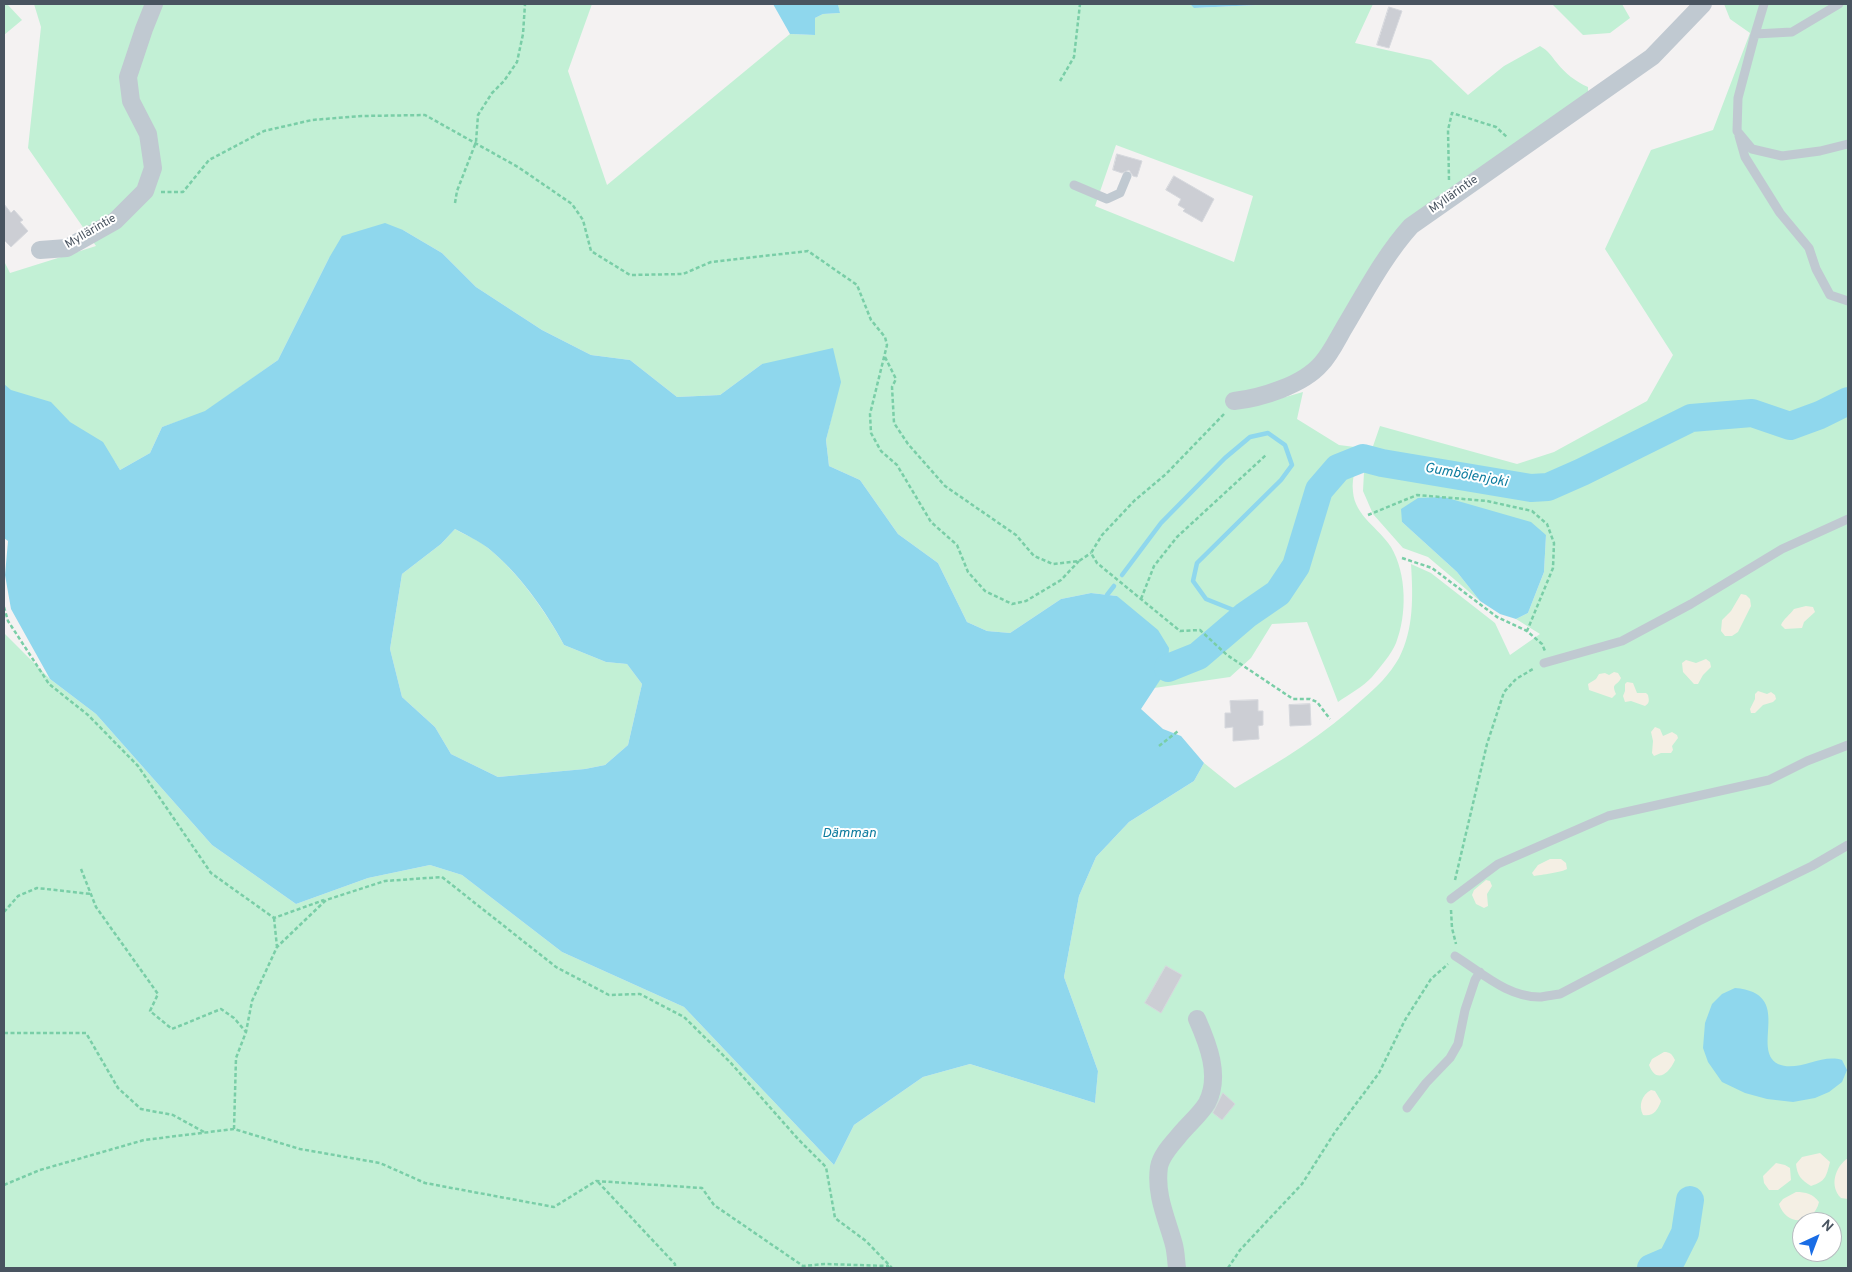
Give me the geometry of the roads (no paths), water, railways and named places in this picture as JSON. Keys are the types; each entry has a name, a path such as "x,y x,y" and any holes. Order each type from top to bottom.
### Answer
{"street":[{"name":"Myllärintie","path":"40,250 67,248 114,221 145,191 153,168 148,134 131,101 128,77 154,4"},
{"name":"Myllärintie","path":"1234,401 1246,400 1283,388 1302,380 1322,364 1394,245 1411,226 1652,57 1703,4"},
{"path":"1177,1268 1175,1248 1162,1208 1158,1186 1160,1165 1167,1150 1206,1104 1213,1088 1214,1074 1207,1041 1197,1019"}],"lane":[{"path":"1764,4 1738,98 1737,131 1745,157 1780,213 1809,248 1816,269 1830,296 1848,301"},
{"path":"1755,34 1792,32 1839,4"},
{"path":"1737,131 1752,149 1782,156 1820,151 1848,144"},
{"path":"1074,185 1107,199 1120,192 1127,176"},
{"path":"1544,664 1622,641 1691,604 1782,549 1848,519"},
{"path":"1451,899 1498,864 1608,816 1768,780 1807,761 1848,745"},
{"path":"1455,956 1498,985 1516,994 1539,997 1560,994 1707,917 1812,866 1848,845"},
{"path":"1407,1108 1426,1082 1450,1058 1458,1044 1465,1010 1475,980 1480,972"}],"water":[{"path":"773,4 838,4 840,13 823,14 815,18 815,35 790,34"},
{"path":"1190,4 1259,4 1194,8"},
{"name":"Dämman","path":"385,223 403,230 442,253 476,287 542,330 591,355 630,360 677,397 720,395 762,364 833,348 841,382 826,440 829,466 860,480 898,534 938,563 967,622 987,631 1010,633 1061,599 1091,593 1117,596 1158,630 1169,648 1168,668 1141,709 1163,729 1181,736 1204,763 1194,781 1129,822 1096,857 1079,896 1064,977 1098,1071 1095,1103 970,1064 923,1077 854,1125 834,1165 684,1007 562,952 462,875 430,865 368,878 296,904 212,845 96,714 50,679 11,609 5,575 8,541 4,538 4,384 11,390 51,402 70,422 103,442 120,470 150,453 162,427 205,411 278,360 342,236","holes":["455,529 477,540 510,568 540,606 564,645 606,662 627,664 642,684 628,745 605,765 585,769 498,777 451,754 435,727 402,697 390,649 402,574 441,544"]},
{"path":"1444,497 1531,522 1546,535 1544,572 1528,613 1516,619 1500,614 1480,601 1457,572 1402,522 1401,509 1418,498"},
{"path":"1735,988 1753,992 1763,1000 1768,1010 1768,1046 1771,1057 1778,1064 1793,1066 1826,1059 1842,1060 1847,1070 1842,1082 1829,1092 1815,1098 1793,1102 1767,1099 1745,1093 1722,1082 1708,1062 1703,1048 1705,1023 1712,1004 1722,994"}],"waterway":[{"name":"Gumbölenjoki","path":"1168,668 1198,656 1246,615 1278,593 1296,566 1319,490 1338,468 1363,458 1382,463 1531,488 1548,487 1691,418 1752,413 1790,426 1820,415 1848,401"},
{"path":"1122,575 1161,523 1225,458 1250,437 1268,433 1285,445 1292,465 1281,480 1197,563 1193,581 1206,599 1246,615"},
{"path":"1107,595 1114,586"},
{"path":"1651,1268 1672,1259 1685,1233 1690,1200"}]}
